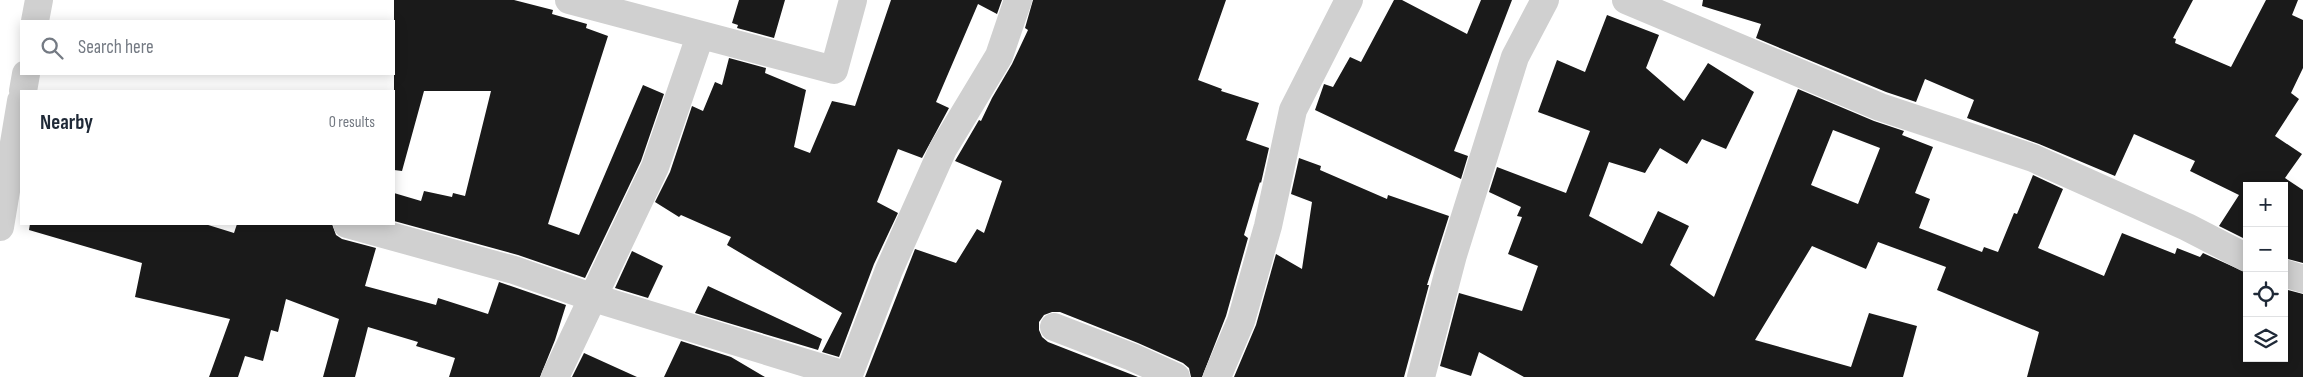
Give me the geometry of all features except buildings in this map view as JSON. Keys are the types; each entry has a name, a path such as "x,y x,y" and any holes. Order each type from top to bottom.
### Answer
{"street":[{"path":"35,20 39,0"},
{"path":"570,0 834,70 853,0"},
{"path":"351,225 514,270 594,298 848,376 889,270 943,148 999,56 1018,0"},
{"path":"1217,377 1241,321 1268,226 1293,110 1349,0"},
{"path":"1421,377 1453,255 1515,57 1545,0"},
{"path":"1626,0 1880,107 2033,158 2187,227 2243,256"},
{"path":"555,377 655,167 700,36"},
{"path":"23,90 26,75"},
{"path":"0,227 20,115"},
{"path":"2288,274 2303,279"},
{"path":"1054,327 1132,357 1176,377"}]}
